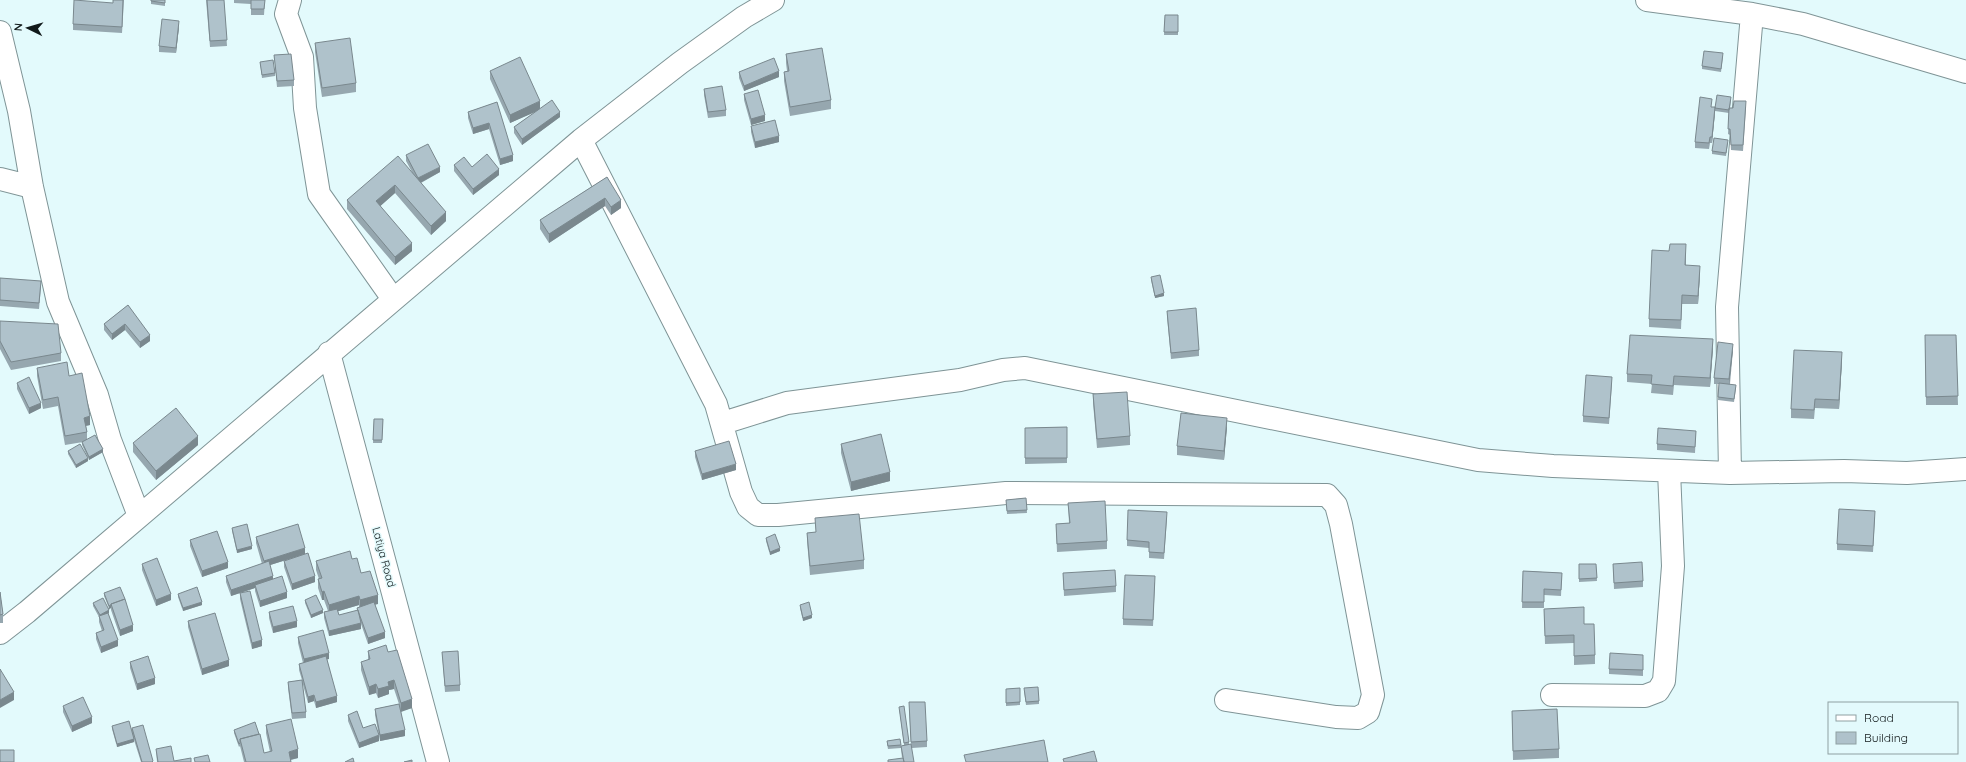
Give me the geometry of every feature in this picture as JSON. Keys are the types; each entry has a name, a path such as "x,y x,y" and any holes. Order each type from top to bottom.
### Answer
{"street":[{"path":"290,0 286,14 302,57 305,108 319,194 393,299"},
{"path":"0,633 27,612 329,353 581,140 670,71 744,17 773,0"},
{"path":"1647,0 1752,14 1803,24 1966,72"},
{"path":"1730,473 1727,307 1752,14"},
{"path":"0,32 19,111 32,186 58,302 97,395 110,440 139,516"},
{"path":"581,140 716,404 741,492 748,507 758,515 1006,493 1327,495 1336,504 1341,524 1373,695 1368,712 1358,718 1336,717 1226,700"},
{"path":"0,179 32,186"},
{"name":"Latiya Road","path":"329,353 438,762"},
{"path":"722,423 787,403 960,380 1003,370 1025,368 1478,460 1553,466 1730,473 1907,473 1966,469"},
{"path":"1552,695 1645,696 1658,691 1664,681 1673,566 1669,471"}],"building":[{"path":"74,0 113,3 113,0 123,0 122,27 73,24"},
{"path":"165,0 165,3 151,1"},
{"path":"207,0 224,0 227,40 210,41"},
{"path":"251,0 265,0 264,9 251,9"},
{"path":"1165,15 1178,15 1178,32 1164,32"},
{"path":"162,19 179,21 176,48 159,46"},
{"path":"350,38 356,83 322,88 315,43"},
{"path":"822,48 831,100 790,107 784,72 789,71 786,54"},
{"path":"1704,51 1723,53 1721,69 1702,66"},
{"path":"291,54 294,80 277,81 274,55"},
{"path":"520,57 540,101 510,115 490,71"},
{"path":"774,58 779,71 744,86 739,72"},
{"path":"273,60 275,73 262,75 260,62"},
{"path":"722,86 726,110 708,112 704,89"},
{"path":"758,90 765,115 751,119 744,94"},
{"path":"1717,95 1731,97 1729,110 1715,108"},
{"path":"1700,97 1712,99 1711,107 1715,107 1712,137 1710,137 1709,143 1695,142"},
{"path":"552,100 560,112 522,139 514,127"},
{"path":"1734,101 1746,101 1743,145 1731,145 1730,129 1728,129 1729,108 1733,108"},
{"path":"497,102 513,155 500,159 489,123 473,128 468,112"},
{"path":"775,120 779,136 755,142 751,126"},
{"path":"1714,138 1728,140 1726,153 1712,151"},
{"path":"428,144 440,167 418,178 406,155"},
{"path":"487,154 499,169 473,189 454,165 464,157 472,167"},
{"path":"398,156 446,212 431,226 395,185 376,201 412,243 395,257 347,200"},
{"path":"607,177 621,200 611,207 605,198 549,234 540,220"},
{"path":"1670,244 1686,244 1685,265 1700,266 1698,296 1682,295 1681,320 1649,319 1652,250 1669,251"},
{"path":"1160,275 1164,293 1155,296 1151,277"},
{"path":"0,278 41,281 39,303 0,300"},
{"path":"128,305 150,335 140,342 125,324 112,334 104,324"},
{"path":"1196,308 1199,350 1171,353 1167,311"},
{"path":"0,321 58,324 61,353 11,362 0,341"},
{"path":"1630,335 1713,339 1710,378 1674,376 1673,386 1651,384 1652,375 1627,374"},
{"path":"1925,335 1956,335 1958,396 1926,397"},
{"path":"1718,342 1733,344 1729,379 1714,378"},
{"path":"1794,350 1842,352 1839,400 1815,399 1814,410 1791,409"},
{"path":"67,362 69,376 82,373 90,416 84,418 87,432 65,436 58,397 43,400 37,368"},
{"path":"1586,375 1612,377 1609,418 1583,416"},
{"path":"29,377 41,403 29,408 17,383"},
{"path":"1719,383 1736,385 1734,399 1718,397"},
{"path":"1127,392 1130,436 1097,439 1093,394"},
{"path":"176,408 198,436 156,471 133,443"},
{"path":"1181,413 1227,418 1224,451 1177,446"},
{"path":"374,419 383,419 382,440 373,440"},
{"path":"1067,427 1067,458 1025,458 1025,428"},
{"path":"1658,428 1696,431 1695,447 1657,444"},
{"path":"881,434 890,472 851,482 841,444"},
{"path":"95,435 103,449 89,457 82,442"},
{"path":"729,441 736,464 702,474 695,451"},
{"path":"80,444 88,458 76,465 68,451"},
{"path":"1026,498 1027,510 1007,511 1006,500"},
{"path":"1105,501 1107,541 1057,544 1056,524 1070,523 1068,503"},
{"path":"1839,509 1875,511 1873,546 1837,544"},
{"path":"1128,510 1167,512 1164,553 1149,552 1149,542 1127,540"},
{"path":"859,514 864,560 810,566 807,533 816,532 815,518"},
{"path":"247,524 252,546 237,550 232,528"},
{"path":"298,524 305,548 264,561 256,537"},
{"path":"217,531 228,562 202,571 190,540"},
{"path":"775,534 780,548 770,552 766,538"},
{"path":"350,551 352,559 357,558 361,573 370,571 378,595 360,600 359,596 329,605 324,591 322,592 318,579 322,578 316,561"},
{"path":"308,553 315,576 292,584 284,561"},
{"path":"157,558 171,594 156,600 142,564"},
{"path":"269,561 273,576 231,590 226,576"},
{"path":"1642,562 1643,581 1614,583 1613,564"},
{"path":"1579,564 1596,564 1597,578 1579,579"},
{"path":"1115,570 1116,586 1064,590 1063,573"},
{"path":"1523,571 1562,573 1561,590 1544,589 1544,602 1522,602"},
{"path":"1125,575 1155,576 1153,620 1123,619"},
{"path":"282,576 287,592 260,601 255,585"},
{"path":"120,587 125,599 109,606 104,593"},
{"path":"197,587 202,602 183,608 178,594"},
{"path":"250,591 262,640 252,643 240,593"},
{"path":"0,592 3,614 0,615"},
{"path":"316,595 323,610 311,615 305,600"},
{"path":"103,598 109,610 100,615 93,603"},
{"path":"125,599 133,625 120,630 111,604"},
{"path":"374,602 385,632 368,638 357,608"},
{"path":"809,602 812,615 803,618 800,605"},
{"path":"293,606 297,621 273,627 269,612"},
{"path":"1584,607 1584,624 1594,624 1595,655 1574,656 1574,635 1545,636 1544,609"},
{"path":"337,609 339,615 358,610 361,623 329,631 324,612"},
{"path":"108,613 118,640 101,647 96,633 104,630 99,616"},
{"path":"215,613 229,660 202,669 188,621"},
{"path":"323,630 329,653 304,659 298,637"},
{"path":"386,645 388,652 397,650 412,699 401,703 394,680 388,682 389,686 378,689 376,684 369,687 361,662 370,659 368,651"},
{"path":"458,651 460,685 445,686 442,652"},
{"path":"1610,653 1643,655 1643,670 1609,669"},
{"path":"148,656 155,678 137,684 130,662"},
{"path":"326,656 337,696 316,702 314,695 308,697 299,664"},
{"path":"0,669 14,692 0,700"},
{"path":"302,680 306,712 292,713 288,682"},
{"path":"1038,687 1039,701 1026,702 1024,688"},
{"path":"1020,688 1020,702 1006,703 1006,689"},
{"path":"83,697 92,717 72,726 63,706"},
{"path":"909,702 925,702 927,741 911,742"},
{"path":"399,704 405,730 380,735 375,709"},
{"path":"904,706 909,742 904,743 899,707"},
{"path":"1557,709 1559,749 1513,751 1512,711"},
{"path":"357,711 363,728 375,724 379,735 359,743 348,715"},
{"path":"291,719 298,749 289,752 291,762 246,762 240,739 260,734 264,753 272,751 266,725"},
{"path":"129,721 134,739 117,744 112,726"},
{"path":"255,722 259,734 240,739 239,744 234,730"},
{"path":"143,725 153,761 152,762 142,762 132,728"},
{"path":"900,739 901,745 888,746 887,741"},
{"path":"1044,740 1048,762 966,762 964,755"},
{"path":"911,744 914,762 904,762 901,746"},
{"path":"171,746 174,761 191,758 191,762 158,762 156,749"},
{"path":"0,750 14,750 14,762 0,762"},
{"path":"1094,751 1097,762 1064,762 1063,759"},
{"path":"208,755 210,762 195,762 194,758"},
{"path":"353,758 354,762 345,762"},
{"path":"903,758 904,762 888,762 888,760"}]}
